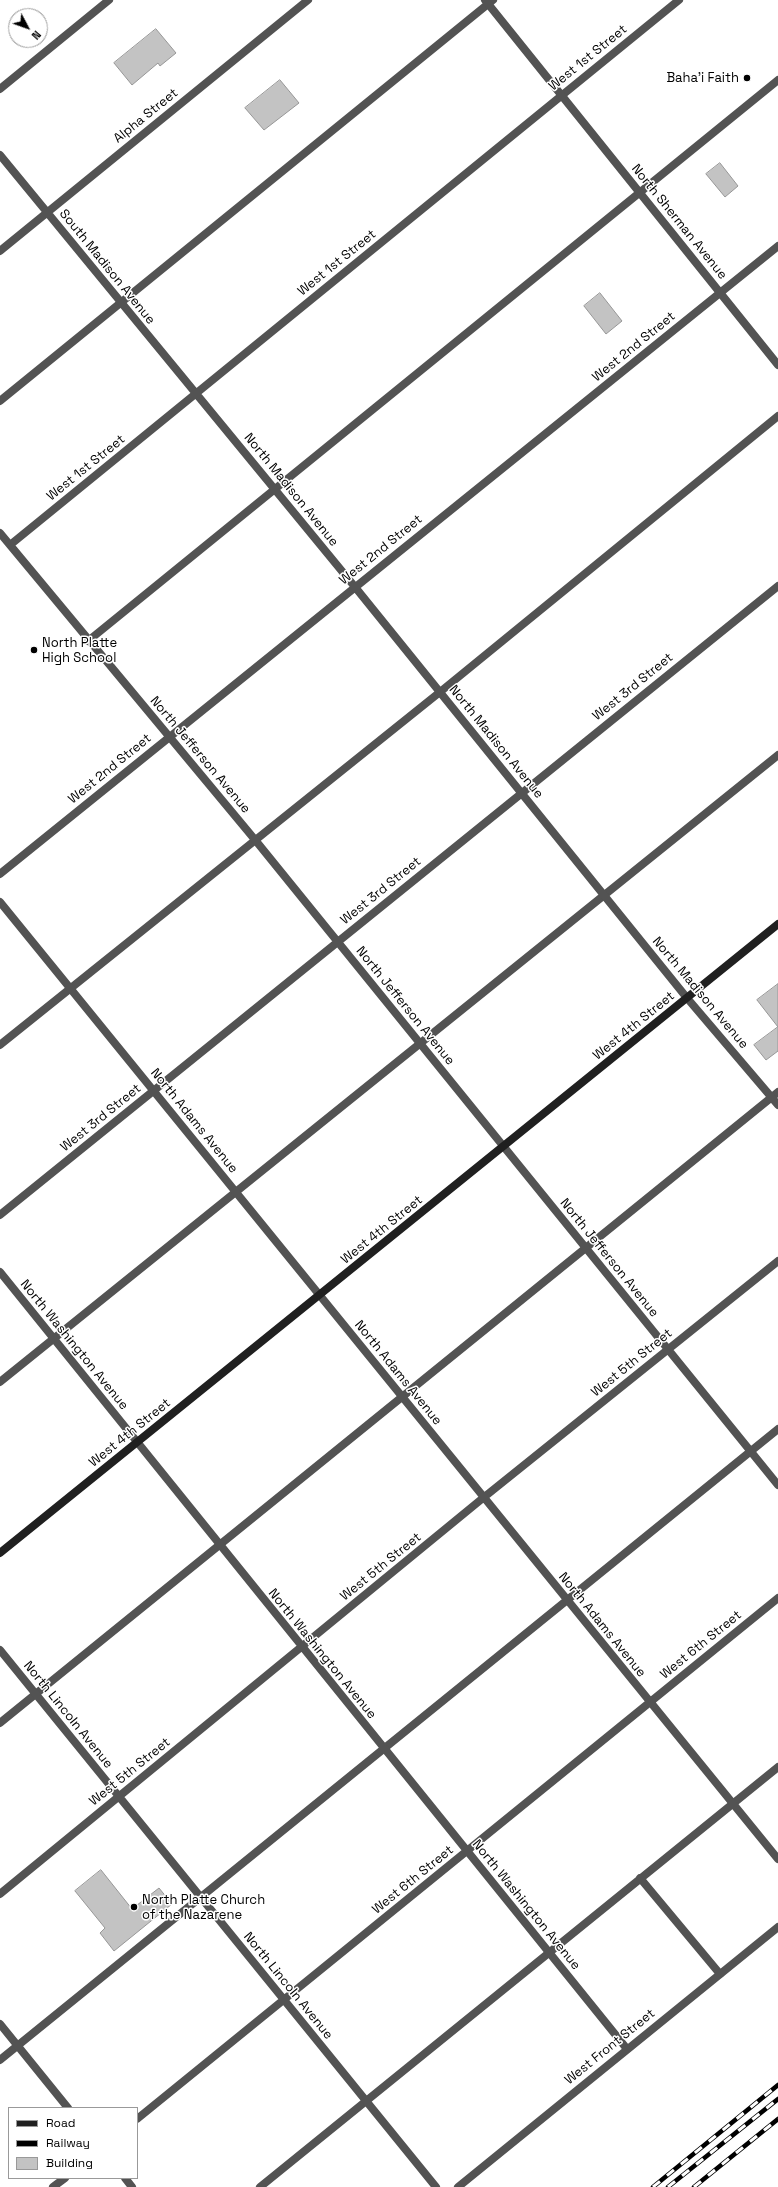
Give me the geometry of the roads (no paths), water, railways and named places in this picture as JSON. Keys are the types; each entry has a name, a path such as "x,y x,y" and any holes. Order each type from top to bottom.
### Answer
{"main road":[{"name":"West 4th Street","path":"0,1553 778,924"}],"street":[{"path":"0,89 109,0"},
{"name":"Alpha Street","path":"0,251 308,0"},
{"name":"West 1st Street","path":"10,545 679,0"},
{"path":"0,400 488,1"},
{"name":"North Sherman Avenue","path":"488,1 778,365"},
{"path":"88,641 778,80"},
{"name":"South Madison Avenue","path":"0,155 196,393"},
{"name":"West 2nd Street","path":"0,874 778,246"},
{"name":"North Madison Avenue","path":"196,393 355,587 687,998 775,1095 778,1105"},
{"path":"0,1045 440,692 778,416"},
{"name":"North Jefferson Avenue","path":"0,533 168,737 256,840 419,1044 778,1485"},
{"name":"West 3rd Street","path":"0,1215 778,586"},
{"path":"0,1382 778,755"},
{"name":"North Adams Avenue","path":"0,902 732,1804 778,1858"},
{"path":"0,1723 585,1247 775,1095"},
{"name":"West 5th Street","path":"0,1894 483,1498 778,1261"},
{"name":"North Washington Avenue","path":"0,1272 627,2049"},
{"path":"0,2060 778,1429"},
{"name":"West 6th Street","path":"138,2118 778,1598"},
{"name":"North Lincoln Avenue","path":"0,1650 436,2187"},
{"path":"260,2187 778,1767"},
{"path":"640,1878 720,1974"},
{"name":"West Front Street","path":"458,2187 778,1926"},
{"path":"0,2024 67,2107"},
{"path":"53,2187 63,2179"},
{"path":"126,2179 132,2187"}],"railway":[{"path":"653,2187 778,2085"},
{"path":"668,2187 778,2099"},
{"path":"694,2187 778,2119"}],"place":[{"name":"Baha'i Faith","path":"747,78"},
{"name":"North Platte High School","path":"34,650"},
{"name":"North Platte Church of the Nazarene","path":"134,1907"}]}
